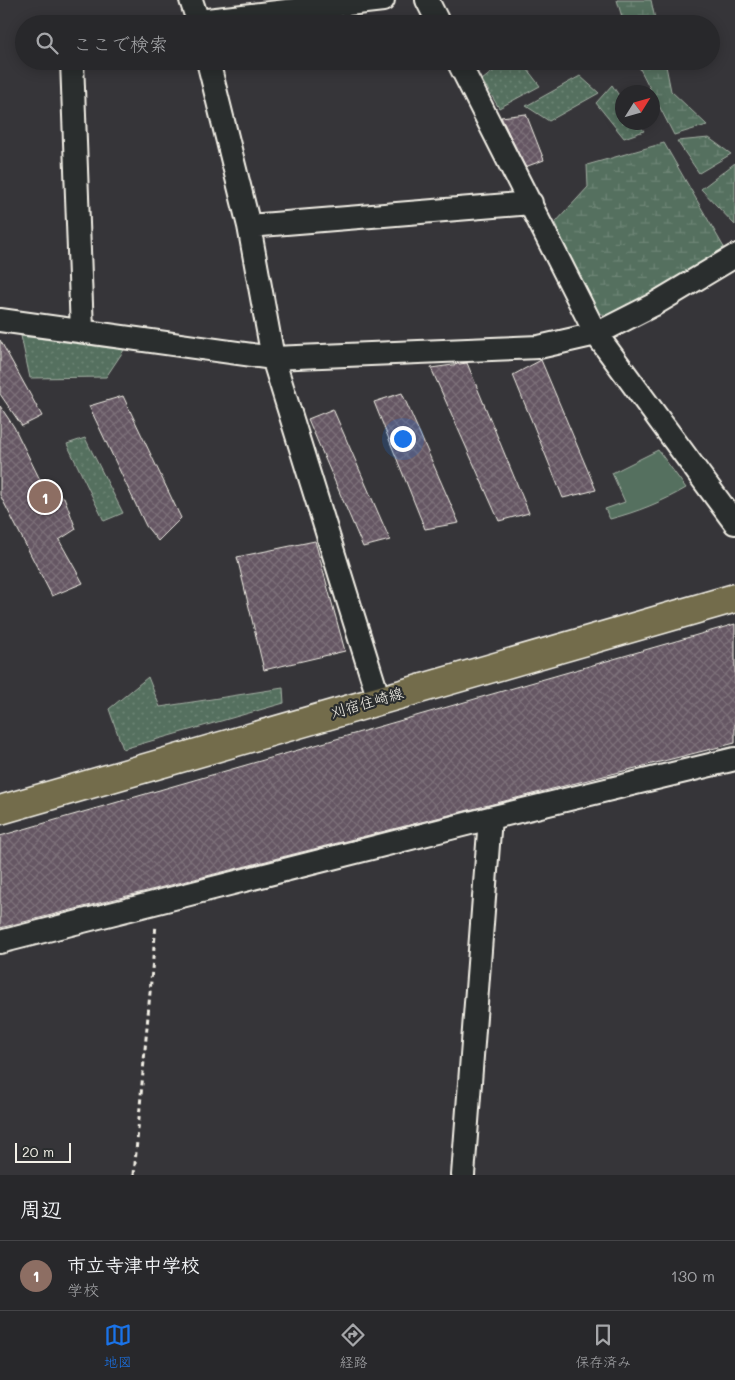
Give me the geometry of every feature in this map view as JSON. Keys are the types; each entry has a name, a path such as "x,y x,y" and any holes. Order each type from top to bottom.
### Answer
{"main road":[{"name":"刈宿住崎線","path":"0,810 735,598"}],"street":[{"path":"196,15 383,0"},
{"path":"427,0 434,15"},
{"path":"72,70 82,331"},
{"path":"210,70 249,226 273,358 379,700"},
{"path":"463,70 596,334 735,523"},
{"path":"249,226 531,203"},
{"path":"0,320 273,358 539,347 596,334 653,305 735,256"},
{"path":"0,942 158,900 735,759"},
{"path":"463,1175 490,818"}],"path":[{"path":"134,1175 158,900"}],"green space":[{"path":"617,0 651,0 654,15 621,15"},
{"path":"495,70 528,70 540,86 499,108 482,80"},
{"path":"641,70 667,70 671,91 707,125 674,135 660,108 660,85 648,85"},
{"path":"580,76 599,93 549,121 526,106"},
{"path":"612,85 615,90 615,127 596,103"},
{"path":"618,130 644,131 624,138"},
{"path":"709,138 731,154 699,173 677,141"},
{"path":"664,143 726,251 616,316 595,313 555,223 588,187 587,165"},
{"path":"735,163 735,225 701,189"},
{"path":"21,336 124,350 106,377 30,378"},
{"path":"85,438 123,513 104,521 67,444"},
{"path":"658,450 686,488 649,506 610,519 605,509 625,502 612,473"},
{"path":"148,677 160,707 283,688 284,703 123,749 109,709"}],"building":[{"path":"526,114 544,160 525,167 501,117"},
{"path":"0,340 42,416 22,426 0,394"},
{"path":"541,360 596,490 563,498 513,375"},
{"path":"467,363 529,513 499,521 431,368"},
{"path":"402,393 459,523 425,529 374,402"},
{"path":"123,396 181,518 158,541 146,526 89,406"},
{"path":"0,406 14,427 49,498 64,497 76,529 59,540 83,583 52,596 0,495"},
{"path":"333,409 390,540 363,547 308,419"},
{"path":"315,541 345,651 264,670 237,557"},
{"path":"735,624 735,743 0,928 0,836"}],"place":[{"name":"市立寺津中学校","path":"45,497"}]}
